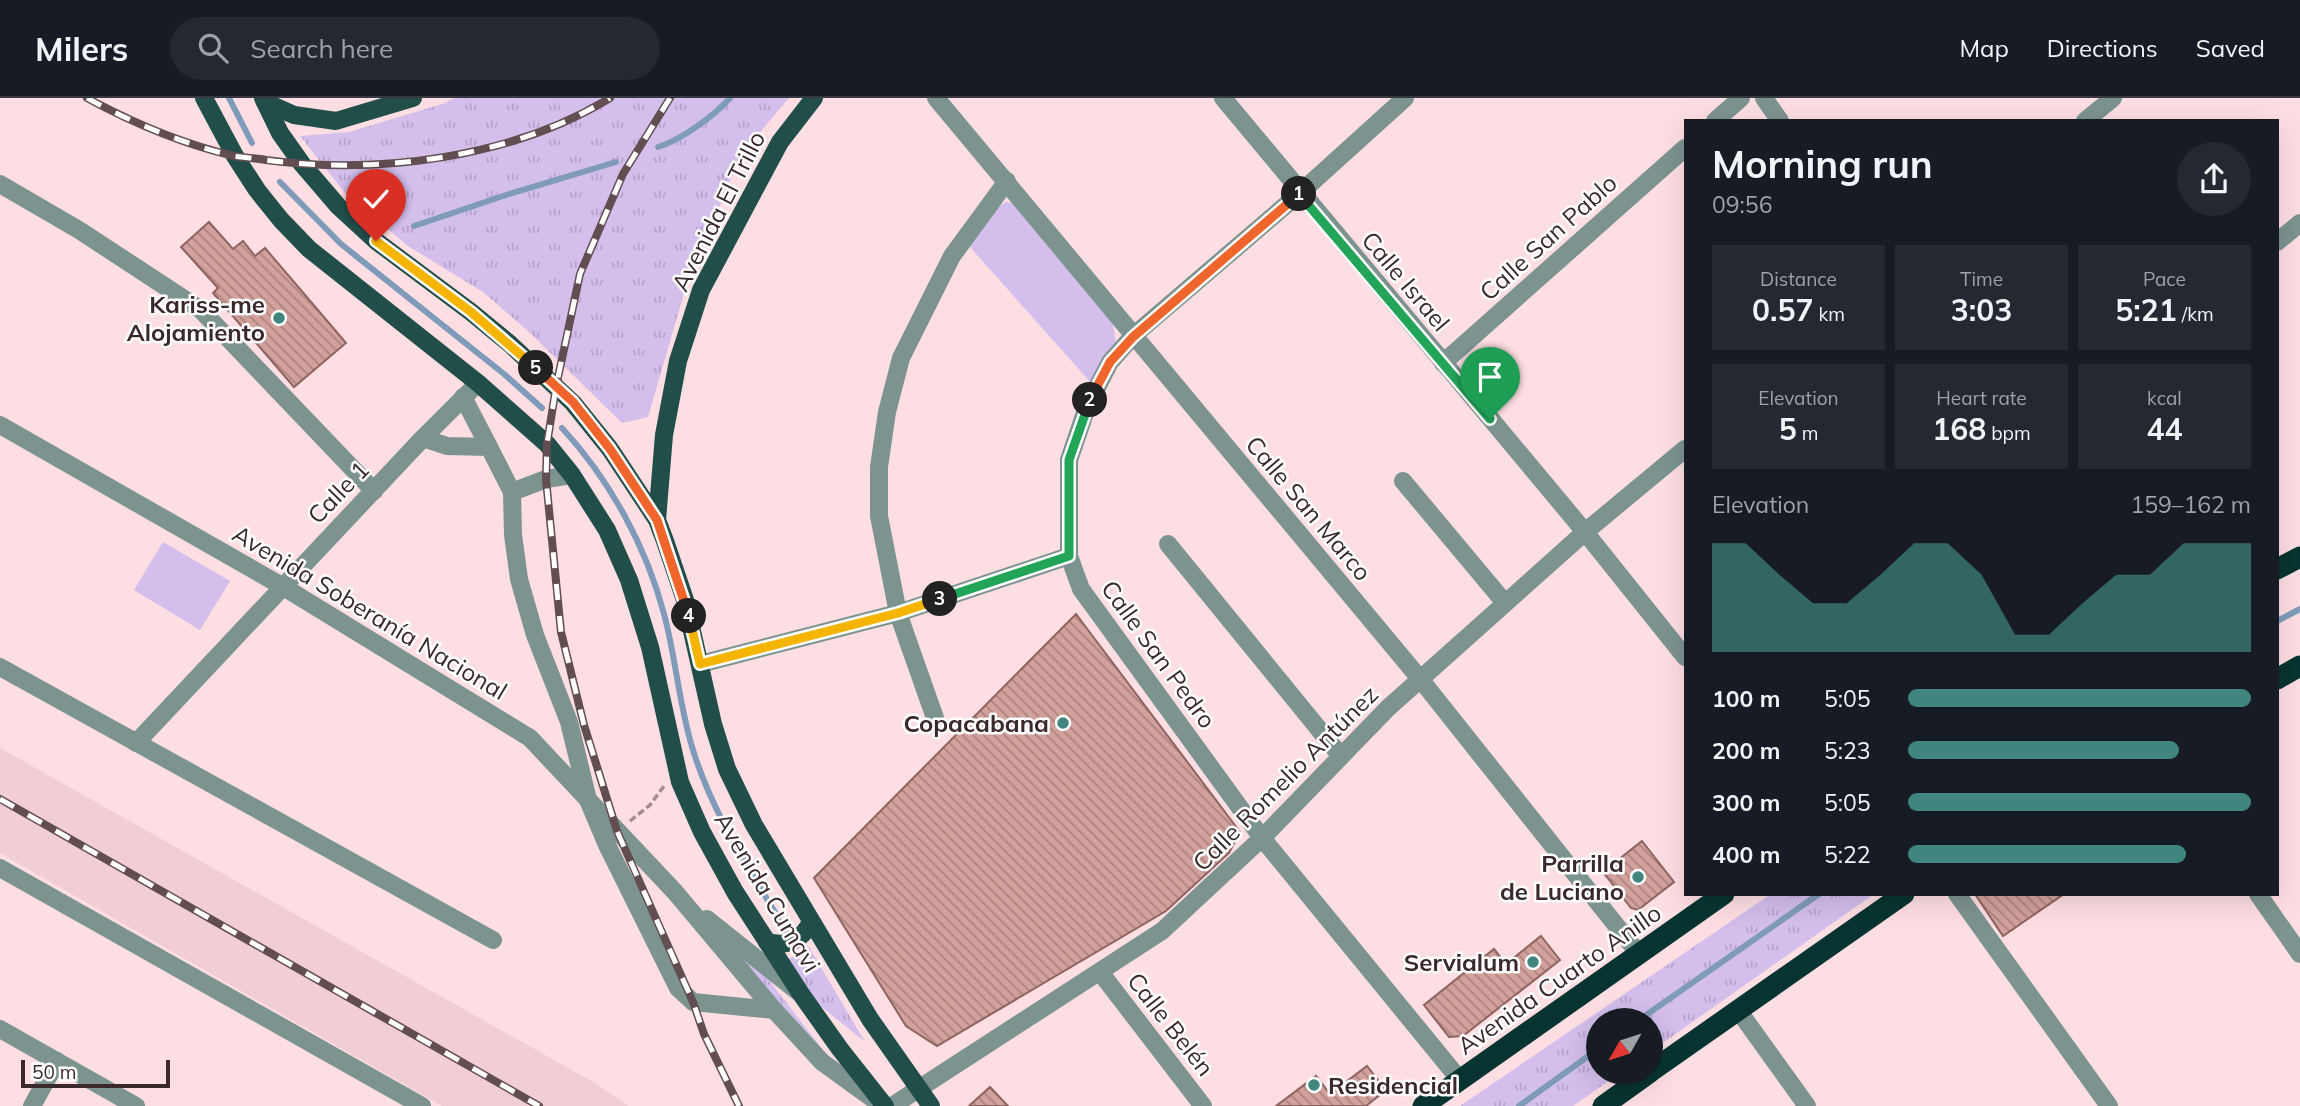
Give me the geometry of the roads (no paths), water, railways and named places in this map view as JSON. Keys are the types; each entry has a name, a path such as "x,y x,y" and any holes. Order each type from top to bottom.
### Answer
{"highway":[{"path":"2279,568 2300,557"},
{"path":"2279,678 2300,666"},
{"name":"Avenida Cuarto Anillo","path":"1423,1106 1721,896"},
{"path":"1663,1063 1901,896"},
{"path":"1603,1106 1632,1085"}],"main road":[{"name":"Avenida Cumavi","path":"204,98 235,156 281,220 317,256 478,383 547,444 572,475 607,530 629,580 650,647 678,773 702,832 734,892 801,995 884,1106"},
{"path":"264,100 294,115 336,121 413,98"},
{"name":"Avenida El Trillo","path":"657,520 664,435 678,361 701,290 780,142 814,98"},
{"name":"Avenida Cumavi","path":"264,100 294,154 338,206 376,241 491,328 573,402 610,449 657,520 685,600 713,724 727,769 754,825 870,1019 931,1106"},
{"path":"767,942 780,945 794,942 804,934 811,922"}],"street":[{"name":"Calle San Marco","path":"936,98 1421,680 1639,954"},
{"name":"Calle Israel","path":"1223,98 1684,656"},
{"name":"Calle San Pedro","path":"1405,98 1133,337 1110,362 1087,407 1069,460 1069,556 1081,589 1262,838 1460,1080"},
{"path":"1717,119 1741,98"},
{"path":"1765,98 1779,119"},
{"path":"2087,119 2113,98"},
{"name":"Calle San Pablo","path":"1443,363 1684,149"},
{"path":"935,718 898,613 879,516 879,467 887,412 901,358 952,256 1007,181"},
{"path":"0,184 79,230 201,310 374,491"},
{"path":"2279,240 2300,223"},
{"name":"Calle 1","path":"136,743 422,438 478,383"},
{"path":"463,397 512,492 513,536 519,579 535,635 569,722 588,800 607,845 678,988 693,1002 711,1006 774,1010"},
{"name":"Avenida Soberanía Nacional","path":"0,425 282,586 530,738 675,892 774,1010 822,1062 884,1106"},
{"path":"422,438 447,446 489,447"},
{"name":"Calle Romelio Antúnez","path":"892,1106 1162,931 1262,838 1388,708 1585,533 1684,450"},
{"path":"512,492 546,479 572,475"},
{"path":"1403,481 1505,603"},
{"path":"1168,544 1340,755"},
{"path":"700,664 898,613 1069,556"},
{"path":"0,667 493,940"},
{"path":"0,868 422,1106"},
{"name":"Avenida Soberanía Nacional","path":"675,892 801,995"},
{"path":"1958,896 2109,1106"},
{"path":"2259,896 2300,954"},
{"name":"Calle Belén","path":"1100,972 1203,1106"},
{"path":"1738,1010 1807,1106"},
{"path":"0,1029 136,1106"},
{"path":"32,1106 57,1062"}],"waterway":[{"path":"229,98 252,143"},
{"path":"658,147 697,127 730,98"},
{"path":"414,226 616,162"},
{"path":"280,182 341,244 504,374 542,408"},
{"path":"562,428 596,469 636,539 664,614 684,716 701,774 735,845 788,935"},
{"path":"2279,620 2300,609"},
{"path":"1656,1008 1816,896"},
{"path":"1519,1106 1586,1058"}],"railway":[{"path":"87,98 159,132 234,156 309,164 353,165 398,163 488,148 572,119 610,98"},
{"path":"670,98 623,174 580,274 556,387 547,444 546,479 561,632 584,725 617,831 693,1002 704,1034 739,1106"},
{"path":"0,799 539,1106"}],"place":[{"name":"Kariss-me Alojamiento","path":"279,318"},
{"name":"Copacabana","path":"1063,723"},
{"name":"Parrilla de Luciano","path":"1638,877"},
{"name":"Servialum","path":"1533,962"},
{"name":"Residencial","path":"1314,1085"}]}
